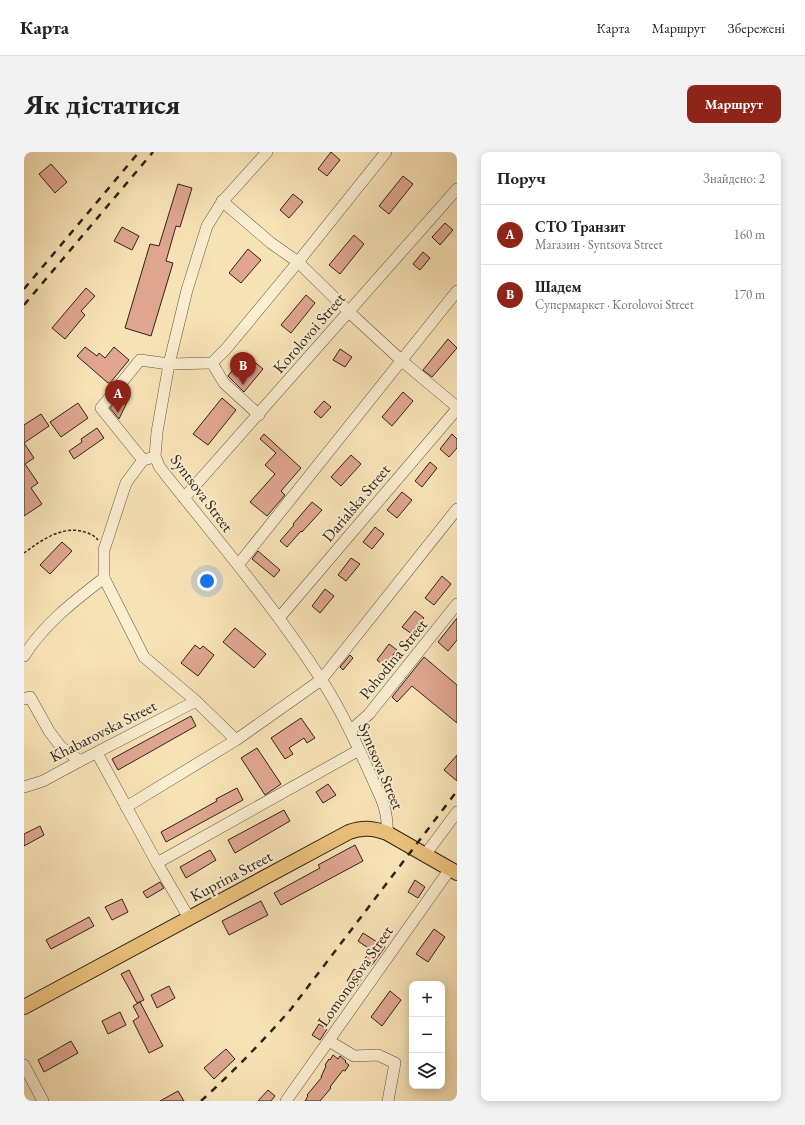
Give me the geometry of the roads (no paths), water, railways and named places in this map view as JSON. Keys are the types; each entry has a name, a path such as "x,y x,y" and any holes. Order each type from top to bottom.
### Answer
{"main road":[{"name":"Kuprina Street","path":"24,1007 348,832 357,829 368,828 378,830 454,871"}],"street":[{"name":"Syntsova Street","path":"267,152 222,201 207,226 187,290 170,364 155,456 159,466 279,618 322,680 359,750 386,809 388,821 387,834"},
{"path":"143,460 101,408 140,360 170,364 212,363 226,349 298,262 386,152"},
{"name":"Korolovoi Street","path":"184,498 259,415 457,189"},
{"path":"222,201 271,243 298,262 402,361 457,408"},
{"path":"238,565 457,291"},
{"path":"212,363 224,383 259,415"},
{"name":"Darialska Street","path":"279,618 457,408"},
{"path":"155,456 143,460 126,484 104,550 104,578 144,657 196,701 236,740"},
{"path":"126,807 236,740 322,680 457,509"},
{"path":"24,656 29,648 63,609 104,578"},
{"name":"Pohodina Street","path":"350,732 369,714 457,604"},
{"path":"24,699 30,697 49,731 61,746 80,761"},
{"name":"Khabarovska Street","path":"24,787 43,781 196,701"},
{"path":"157,863 359,750"},
{"path":"96,753 189,918"},
{"path":"425,855 457,812"},
{"name":"Lomonosova Street","path":"286,1101 454,871"},
{"path":"329,1041 354,1056 378,1055 395,1063 388,1101"},
{"path":"24,1065 43,1101"}],"railway":[{"path":"24,289 139,152"},
{"path":"24,305 153,152"},
{"path":"201,1101 248,1056 291,1009 457,791"}],"place":[{"name":"Шадем","path":"243,385"},
{"name":"СТО Транзит","path":"118,413"}]}
